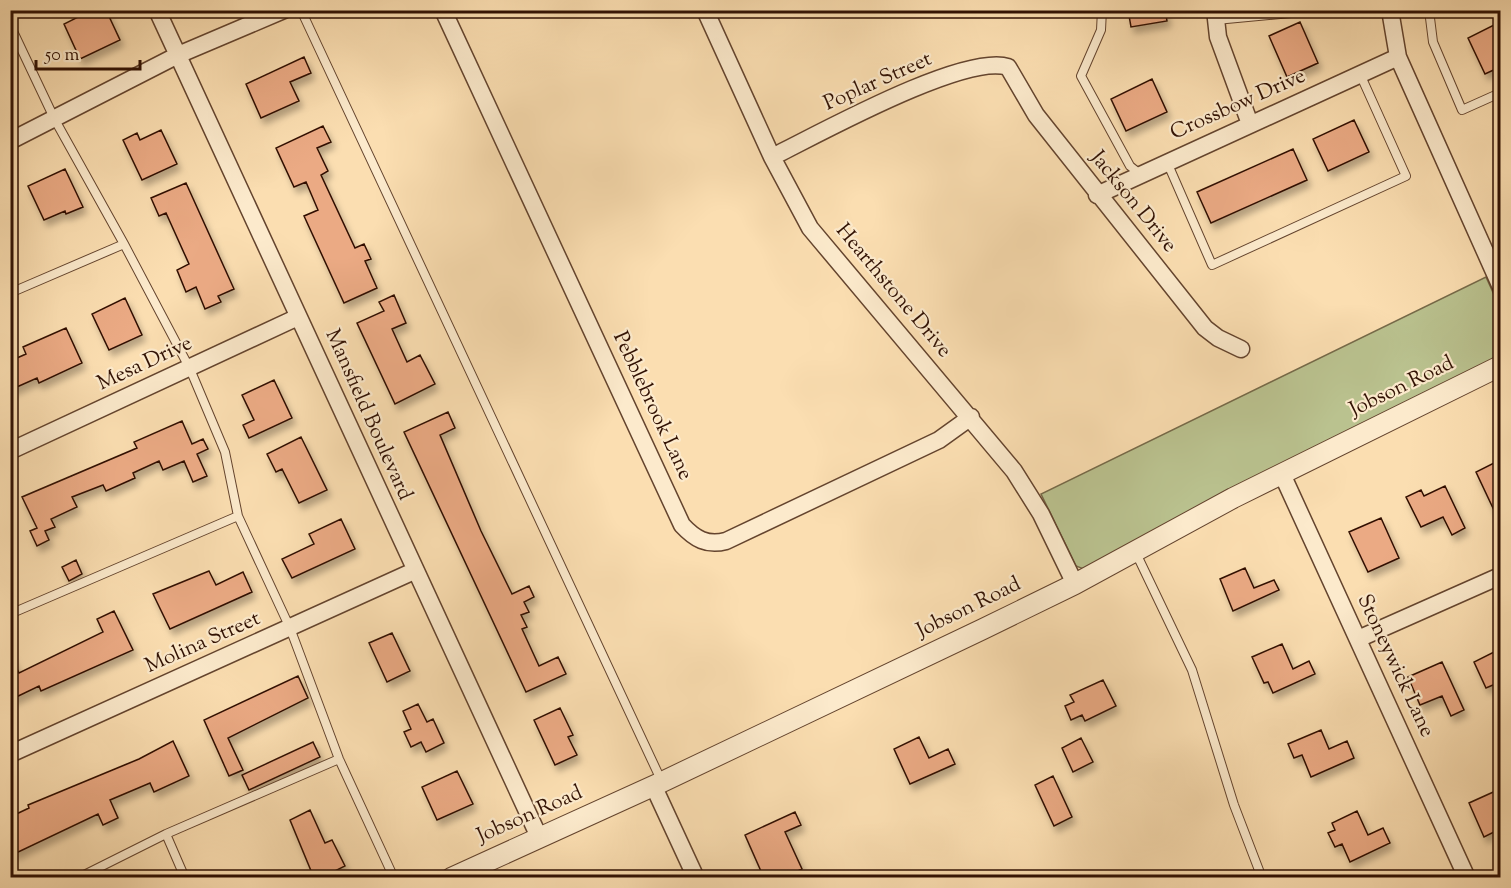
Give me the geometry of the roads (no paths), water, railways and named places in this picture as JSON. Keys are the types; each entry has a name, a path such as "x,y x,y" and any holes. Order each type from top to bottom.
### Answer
{"street":[{"name":"Mansfield Boulevard","path":"156,10 539,837"},
{"path":"10,141 178,56 284,10"},
{"name":"Pebblebrook Lane","path":"443,10 682,525 693,536 714,544 726,541 939,440 972,417"},
{"name":"Hearthstone Drive","path":"705,10 772,157 810,228 972,417 1028,490 1075,584"},
{"path":"1390,10 1398,57 1500,285"},
{"path":"1216,15 1218,37 1250,124"},
{"name":"Crossbow Drive","path":"1097,195 1398,57"},
{"name":"Poplar Street","path":"772,157 941,78 988,66 1008,67"},
{"name":"Jackson Drive","path":"1008,67 1036,116 1205,328 1218,338 1241,349"},
{"name":"Mesa Drive","path":"10,451 298,317"},
{"name":"Jobson Road","path":"451,878 657,784 1075,584 1282,474 1500,366"},
{"name":"Stoneywick Lane","path":"1282,474 1467,878"},
{"name":"Molina Street","path":"10,754 414,571"},
{"path":"1358,639 1500,576"},
{"path":"657,784 696,878"}],"lane":[{"path":"301,10 657,784"},
{"path":"1102,10 1101,30 1081,76 1130,166 1140,174"},
{"path":"1216,15 1323,10"},
{"path":"1429,10 1433,42 1462,110 1500,93"},
{"path":"10,26 55,120 190,369 225,452 238,516 290,628 339,759 394,878"},
{"path":"1167,162 1212,265 1406,176 1360,74"},
{"path":"10,293 124,244"},
{"path":"10,614 238,516"},
{"path":"1135,551 1192,670 1234,805 1262,878"},
{"path":"78,878 166,834 339,759"},
{"path":"166,834 185,878"}]}
